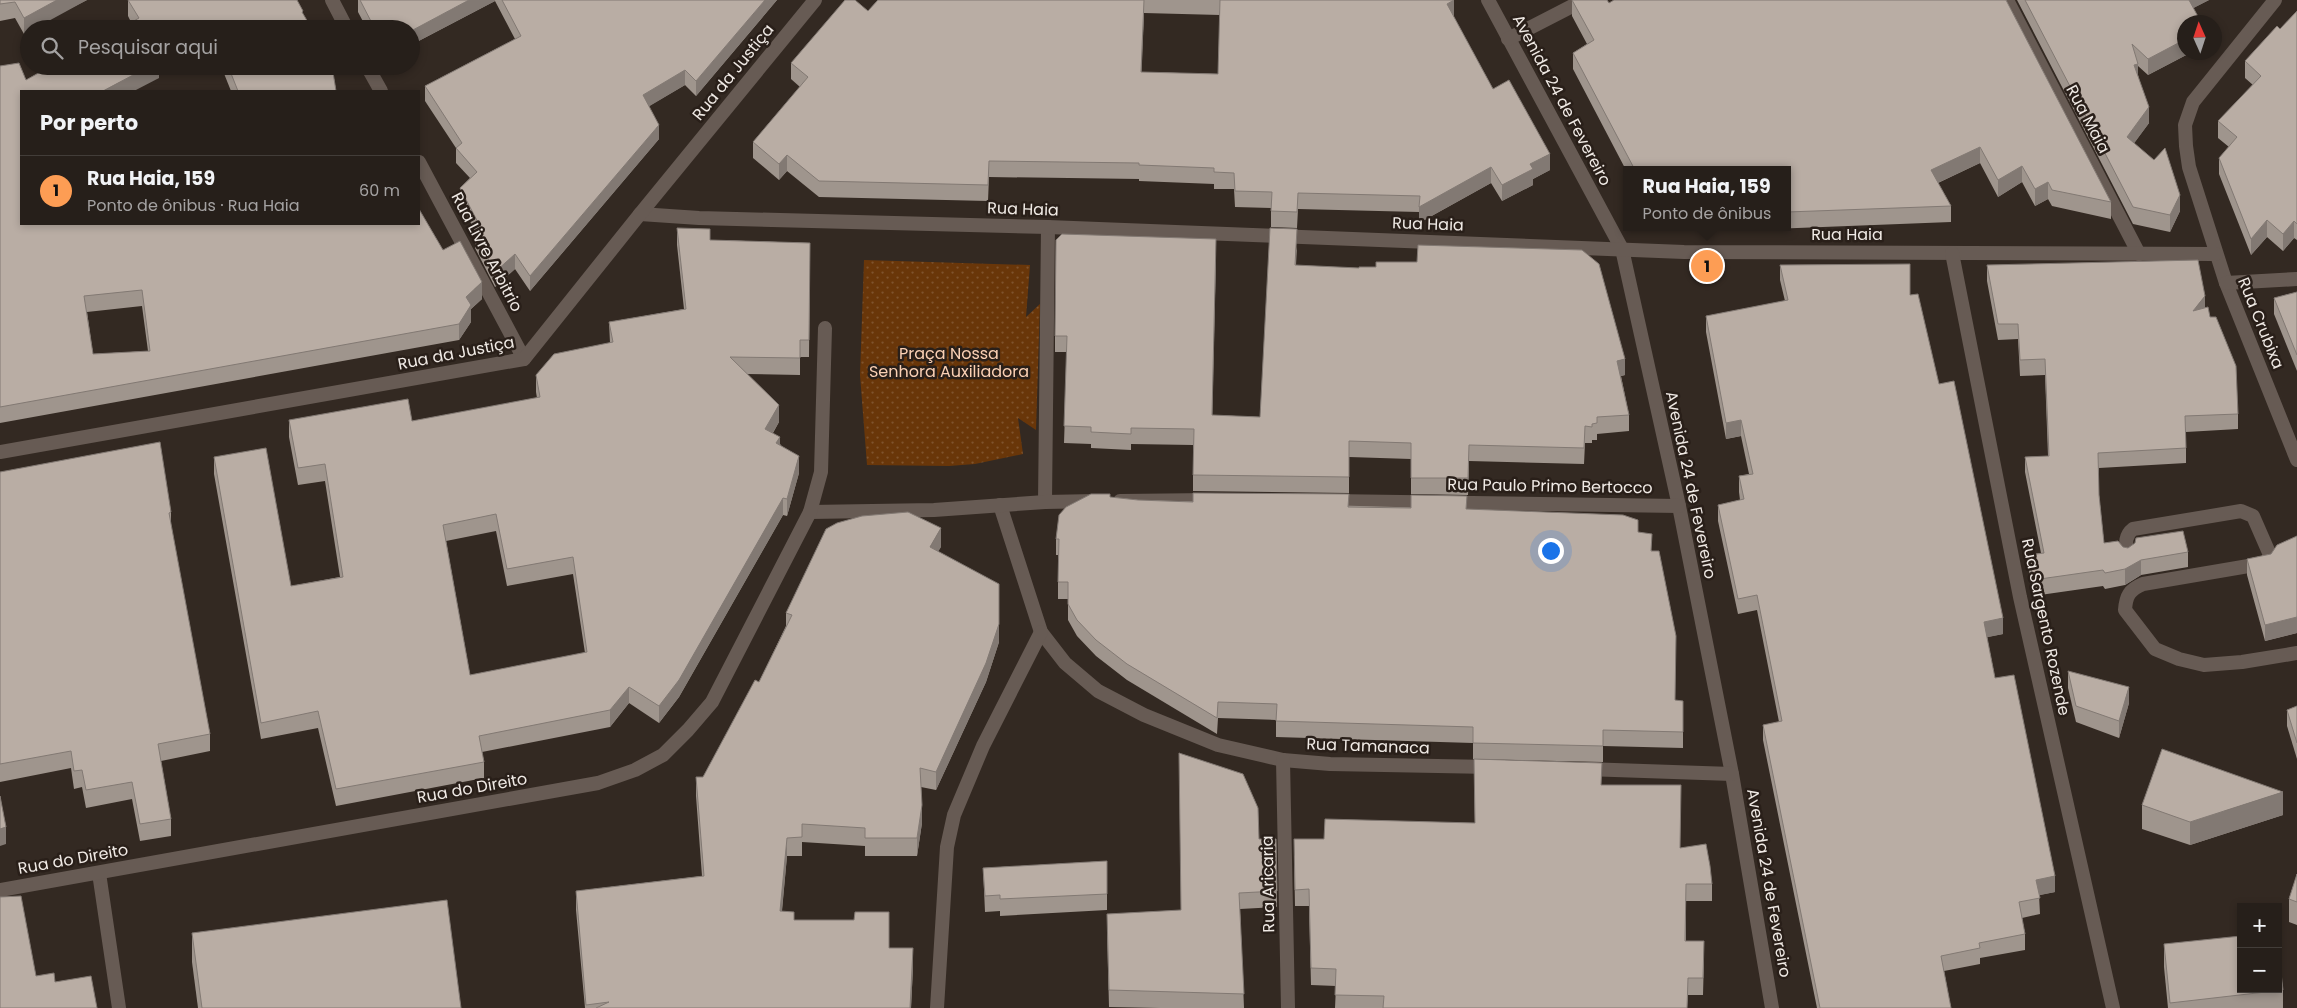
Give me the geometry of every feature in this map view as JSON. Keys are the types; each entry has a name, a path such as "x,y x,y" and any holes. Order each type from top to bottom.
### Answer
{"street":[{"path":"332,0 342,20"},
{"name":"Rua da Justiça","path":"0,452 524,359 815,0"},
{"name":"Avenida 24 de Fevereiro","path":"1488,0 1622,249 1679,506 1732,774 1772,1008"},
{"path":"1508,39 1584,0"},
{"name":"Rua Maia","path":"2007,0 2139,254"},
{"name":"Rua Crubixa","path":"2275,0 2193,102 2185,125 2189,167 2226,284 2297,460"},
{"path":"372,75 380,90"},
{"name":"Rua Livre Arbitrio","path":"420,164 524,359"},
{"name":"Rua Haia","path":"640,214 699,218 1048,227 1684,252 2216,254"},
{"path":"1045,502 1048,227"},
{"name":"Rua Sargento Rozende","path":"1952,253 2020,597 2113,1008"},
{"path":"2226,284 2297,279"},
{"path":"825,328 821,472 810,512 934,510 1045,502 1228,500"},
{"name":"Rua Paulo Primo Bertocco","path":"1316,501 1679,506"},
{"path":"937,1008 947,847 954,815 983,746 1041,632 1000,505"},
{"path":"2127,555 2126,538 2132,529 2241,511 2253,516 2270,555 2266,563 2131,586 2126,597 2125,610 2155,649 2179,659 2204,665 2242,662 2297,653"},
{"name":"Rua do Direito","path":"0,890 598,783 635,770 662,755 688,730 712,702 810,512"},
{"name":"Rua Tamanaca","path":"1041,632 1065,663 1098,691 1144,715 1218,745 1283,760 1330,764 1505,767"},
{"name":"Rua Aricaria","path":"1283,760 1288,1008"},
{"path":"1574,769 1732,774"},
{"path":"99,872 119,1008"}],"green space":[{"name":"Praça Nossa Senhora Auxiliadora","path":"864,260 1030,265 1026,317 1040,304 1036,430 1018,418 1023,454 975,464 949,466 867,465 860,375"}],"building":[{"path":"0,0 57,0 24,18 15,2 0,4"},
{"path":"128,0 297,0 307,20 136,20 139,18"},
{"path":"360,0 469,0 420,26 420,20 370,20"},
{"path":"502,0 765,0 696,81 685,70 643,95 659,125 530,276 515,254 495,272 475,234 482,230 460,188 477,172 456,148 462,143 425,86 521,36"},
{"path":"845,0 855,0 868,11 878,0 1144,0 1141,72 1218,74 1220,0 1454,0 1447,4 1493,89 1509,80 1550,154 1530,164 1533,169 1502,185 1491,167 1419,207 1420,196 1298,193 1297,212 1271,211 1272,192 1235,191 1234,173 1214,172 1214,168 1139,165 1139,163 989,161 988,185 819,181 787,155 779,164 753,142 808,77 791,63"},
{"path":"1572,0 1607,0 1609,3 1614,0 2006,0 2111,202 2052,190 2048,182 2035,189 2022,166 1998,180 1980,147 1931,170 1951,206 1791,212 1791,166 1633,166 1573,53 1594,40"},
{"path":"2025,0 2189,0 2197,15 2177,15 2177,44 2148,59 2132,44 2138,64 2134,65 2149,107 2127,137 2154,160 2165,148 2180,195 2170,215 2133,207"},
{"path":"2297,11 2297,224 2294,221 2283,234 2267,220 2251,239 2219,158 2237,137 2218,121 2261,76 2245,61 2277,26 2280,29"},
{"path":"19,63 20,75 24,75 26,80 35,75 133,75 105,90 20,90 20,225 420,225 420,211 443,250 460,241 482,282 466,297 471,305 459,324 0,407 0,66","holes":["142,290 150,351 93,354 84,296"]},
{"path":"232,75 333,75 336,90 238,90"},
{"path":"677,228 710,229 710,240 810,243 809,340 800,340 800,358 730,357 779,405 765,429 780,437 776,443 799,456 787,499 783,498 679,680 659,706 629,687 610,710 479,736 484,762 336,789 318,711 261,723 214,457 266,448 291,586 343,577 325,464 298,468 289,420 408,399 412,421 540,397 536,375 554,354 613,342 609,322 686,309","holes":["496,514 507,569 573,557 587,652 470,675 443,525"]},
{"path":"1270,228 1297,229 1295,265 1359,268 1376,267 1376,262 1417,262 1418,245 1582,250 1599,264 1625,359 1617,361 1629,415 1597,417 1597,423 1592,424 1592,427 1585,426 1584,448 1469,445 1468,478 1411,478 1411,443 1349,441 1349,477 1193,475 1194,429 1131,428 1131,434 1091,432 1091,427 1064,426 1067,336 1055,336 1056,240 1062,234 1216,239 1212,415 1260,417"},
{"path":"2198,260 2205,296 2193,311 2208,307 2210,317 2216,317 2236,366 2238,414 2185,416 2186,448 2098,453 2099,495 2104,543 2118,541 2123,547 2128,548 2135,543 2136,538 2183,531 2188,552 2141,560 2125,569 2105,573 2103,570 2033,580 2029,555 2044,553 2025,457 2049,456 2045,359 2020,360 2018,324 1998,324 1987,265"},
{"path":"1910,264 1910,295 1918,294 1939,384 1954,381 2003,618 1984,622 1995,678 2014,675 2055,876 2036,880 2040,898 2019,902 2025,934 1979,943 1980,948 1941,956 1951,1008 1820,1008 1763,725 1782,721 1757,595 1738,599 1718,505 1744,499 1739,476 1753,474 1741,420 1726,423 1706,316 1788,300 1780,265"},
{"path":"2297,292 2297,355 2274,298"},
{"path":"160,442 171,512 169,513 210,734 158,744 171,819 140,824 132,782 86,790 82,770 74,771 71,751 0,764 0,472"},
{"path":"1193,493 1349,494 1348,507 1411,508 1411,495 1467,496 1466,509 1623,515 1638,520 1638,532 1652,534 1651,551 1659,551 1676,636 1675,700 1683,701 1683,732 1603,730 1603,746 1473,743 1473,727 1276,721 1277,704 1218,702 1217,718 1127,664 1096,640 1077,620 1068,604 1068,582 1058,582 1059,539 1056,539 1059,515 1066,507 1091,494 1110,494 1110,497 1138,500 1193,502"},
{"path":"908,512 941,528 930,547 999,584 999,624 986,663 936,772 920,768 922,805 917,838 865,838 865,828 802,824 802,837 787,838 780,911 794,912 794,920 854,920 855,912 889,912 889,948 913,948 910,1008 596,1008 609,1002 586,1005 576,891 704,876 696,777 703,777 755,680 759,682 792,615 786,613 826,529 837,523 862,516"},
{"path":"2297,536 2297,617 2265,625 2247,559 2271,554 2277,545"},
{"path":"2068,671 2129,687 2119,721 2076,706"},
{"path":"2297,706 2297,743 2287,710"},
{"path":"2162,749 2283,792 2190,822 2142,805"},
{"path":"1179,753 1243,774 1258,808 1259,839 1276,839 1277,891 1239,893 1244,994 1109,990 1107,914 1181,910"},
{"path":"1474,759 1602,763 1601,785 1681,785 1680,848 1706,844 1712,884 1686,884 1685,941 1704,941 1703,978 1688,978 1687,1008 1383,1008 1384,996 1335,995 1336,969 1311,968 1309,889 1295,890 1294,839 1324,839 1325,819 1475,823"},
{"path":"0,796 6,827 0,829"},
{"path":"1107,861 1107,894 1000,899 1000,895 985,896 983,868"},
{"path":"2297,874 2297,902 2289,899"},
{"path":"21,896 36,976 54,973 55,982 91,976 97,1008 0,1008 0,897"},
{"path":"447,900 461,1008 202,1008 192,933"},
{"path":"2237,936 2237,993 2257,993 2170,1003 2164,944"}],"place":[{"name":"Rua Haia, 159","path":"1707,266"}]}
